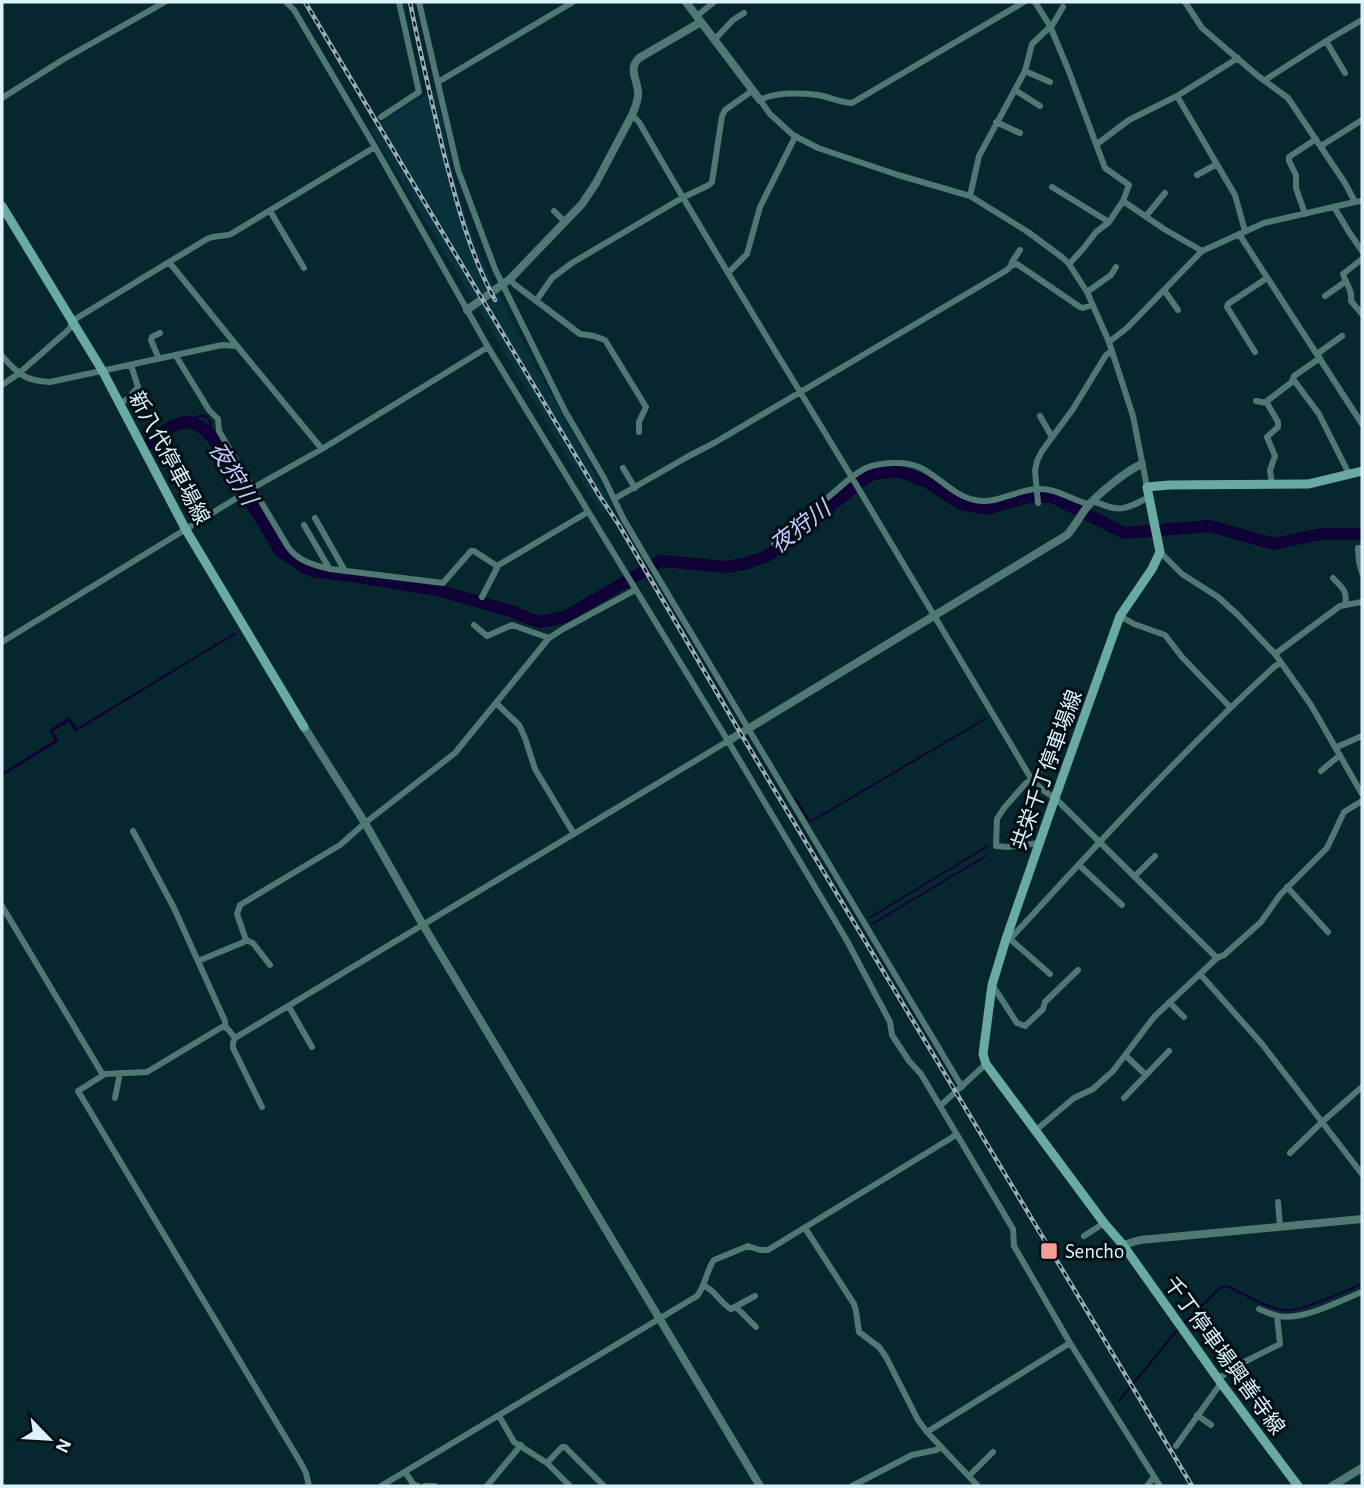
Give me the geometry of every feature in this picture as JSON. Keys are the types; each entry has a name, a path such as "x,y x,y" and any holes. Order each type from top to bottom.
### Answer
{"main road":[{"name":"新八代停車場線","path":"2,206 102,370 186,530 304,727"},
{"path":"1158,547 1148,493 1169,485 1308,484 1362,471"},
{"name":"共栄千丁停車場線","path":"986,1064 983,1054 992,985 1039,843 1120,616 1152,569 1158,547"},
{"path":"986,1064 1123,1245"},
{"name":"千丁停車場興善寺線","path":"1123,1245 1298,1486"}],"street":[{"path":"2,99 64,59 165,2"},
{"path":"286,2 294,10 375,147 488,347 846,939 890,1022 892,1035 940,1106 1013,1229 1014,1246 1070,1343 1160,1486"},
{"path":"381,117 419,92 400,2"},
{"path":"419,2 458,170 471,208 495,270 506,281 565,411 623,518 747,730 962,1087"},
{"path":"438,82 573,2"},
{"path":"686,2 783,128 818,148 970,196 1051,248 1069,264 1087,292 1109,342 1133,416 1148,493 1132,507 1120,510 1090,504 1054,491 1036,489 988,501 975,500 960,495 929,472 916,466 901,463 868,467 774,543"},
{"path":"467,310 506,281 590,194 632,115 639,93 633,71 634,64 699,19 714,2"},
{"path":"760,100 767,96 798,94 819,95 852,103 1024,2"},
{"path":"1035,2 1050,26 1105,168 1129,185 1123,201 1109,222 1096,232 1069,264"},
{"path":"1109,342 1127,328 1202,251 1264,223 1359,202 1288,98 1202,29 1185,2"},
{"path":"970,196 979,156 1025,71 1032,44 1050,26 1063,7"},
{"path":"715,39 733,20 744,13"},
{"path":"1265,80 1362,20"},
{"path":"1326,41 1345,73"},
{"path":"1097,144 1129,120 1177,96 1238,58"},
{"path":"1025,71 1050,82"},
{"path":"1015,90 1040,106"},
{"path":"536,301 552,278 572,263 709,185 712,182 722,116 725,110 752,91"},
{"path":"1177,96 1235,195 1242,233 1267,278 1362,424"},
{"path":"632,115 639,122 1032,780 1055,798 1217,958"},
{"path":"1305,214 1289,158 1362,120"},
{"path":"996,122 1020,133"},
{"path":"728,272 747,254 760,206 795,136"},
{"path":"2,385 65,333 72,321 207,239 232,234 375,147"},
{"path":"1197,175 1217,164"},
{"path":"1052,187 1109,222"},
{"path":"1146,216 1165,193"},
{"path":"1123,201 1202,251"},
{"path":"1335,207 1362,251"},
{"path":"270,211 304,268"},
{"path":"554,211 565,222"},
{"path":"1011,266 1020,250"},
{"path":"1362,259 1343,274 1352,294 1351,301 1362,314"},
{"path":"169,262 322,449"},
{"path":"614,499 800,393 1011,266 1017,264 1080,307 1092,305"},
{"path":"1087,292 1111,275 1116,267"},
{"path":"1255,352 1227,307 1267,278"},
{"path":"506,281 514,284 580,334 594,335 605,340 646,407 639,422 639,432"},
{"path":"1325,296 1345,282"},
{"path":"1164,290 1178,310"},
{"path":"159,359 151,340 160,333"},
{"path":"1267,403 1292,382 1294,376 1342,336"},
{"path":"2,356 26,379 50,382 222,345 237,346"},
{"path":"2,642 488,347"},
{"path":"1038,502 1035,471 1037,461 1106,355 1112,351"},
{"path":"176,356 209,410 218,419 219,431 252,489 292,552 306,562 330,569 443,583 471,551 496,566"},
{"path":"120,403 128,400 138,387 131,365"},
{"path":"1293,379 1319,414 1349,474"},
{"path":"1256,401 1267,403 1278,422 1278,427 1268,437 1275,456 1270,470 1272,484"},
{"path":"1040,416 1052,437"},
{"path":"262,1107 233,1048 235,1038 1067,535 1090,504 1142,464"},
{"path":"623,468 635,488"},
{"path":"496,566 588,512"},
{"path":"315,518 345,571"},
{"path":"304,524 330,569"},
{"path":"1158,547 1182,574 1218,597 1238,615 1275,654 1311,705 1362,794"},
{"path":"1362,548 1358,548 1358,552 1362,573"},
{"path":"482,597 496,566"},
{"path":"1334,578 1346,593 1345,604"},
{"path":"270,965 253,943 246,940 237,914 240,905 340,845 455,753 545,636 563,629 635,589"},
{"path":"1275,654 1340,606 1362,602"},
{"path":"1120,616 1165,635 1182,657 1230,707"},
{"path":"474,625 487,636 512,625 545,636"},
{"path":"1049,974 1008,939 1230,707 1281,663"},
{"path":"496,703 519,725 535,769 574,834"},
{"path":"304,727 365,823 423,925 760,1486"},
{"path":"1039,843 996,846 998,819 1004,808 1026,783 1032,780 1051,749 1058,730"},
{"path":"1337,747 1362,736"},
{"path":"1321,771 1340,755"},
{"path":"1036,1130 1073,1098 1093,1089 1113,1071 1154,1017 1217,958 1224,955 1261,922 1287,887 1327,848 1344,812 1362,801"},
{"path":"133,831 174,908 225,1021 225,1027 235,1038"},
{"path":"1135,876 1154,856"},
{"path":"1079,864 1122,905"},
{"path":"1287,887 1328,932"},
{"path":"2,906 103,1075"},
{"path":"198,961 246,940"},
{"path":"992,985 1017,1023 1025,1026 1078,970"},
{"path":"1200,974 1262,1044 1362,1174"},
{"path":"1169,1002 1184,1017"},
{"path":"289,1007 312,1047"},
{"path":"225,1027 147,1072 103,1075 78,1091 302,1465 309,1486"},
{"path":"1124,1098 1169,1051"},
{"path":"1125,1055 1146,1075"},
{"path":"940,1106 986,1064"},
{"path":"115,1098 120,1073"},
{"path":"1290,1153 1362,1087"},
{"path":"381,1486 697,1296 714,1260 748,1246 768,1250 956,1135"},
{"path":"1278,1202 1280,1226"},
{"path":"1123,1245 1140,1240 1362,1219"},
{"path":"1084,1236 1104,1223"},
{"path":"805,1228 853,1304 859,1332 871,1339 886,1357 918,1420 940,1448 951,1456 978,1486"},
{"path":"704,1285 731,1309 755,1296"},
{"path":"1259,1309 1277,1316 1291,1317 1362,1292"},
{"path":"736,1307 756,1327"},
{"path":"1176,1446 1220,1381 1236,1366 1280,1344 1277,1316"},
{"path":"927,1432 1070,1343"},
{"path":"1197,1415 1211,1425"},
{"path":"499,1416 514,1442 547,1463 570,1486"},
{"path":"487,1486 521,1445"},
{"path":"547,1463 565,1447 604,1486"},
{"path":"852,1486 912,1455 940,1448"},
{"path":"969,1476 993,1452"},
{"path":"1332,1486 1362,1468"},
{"path":"405,1472 414,1485 418,1486"},
{"path":"1147,1486 1154,1477"},
{"path":"425,1486 435,1486"}],"shaded area":[{"path":"435,89 455,180 474,240 535,365 613,507 601,513 370,129"},
{"path":"236,634 75,732 69,722 53,731 59,741 2,776 2,773 55,740 49,730 69,717 77,728"}],"waterway":[{"path":"183,421 206,416 210,421 212,437"},
{"name":"夜狩川","path":"148,444 180,423 195,424 203,429 212,437 280,551 315,572 437,590 540,622 565,617 661,561 727,567 769,555 872,474 898,471 925,481 961,504 987,509 1029,497 1052,497 1124,533 1210,526 1274,544 1320,534 1362,534"},
{"path":"795,798 810,822 985,719"},
{"path":"869,918 988,846"},
{"path":"872,924 984,857"},
{"path":"1184,1323 1220,1288 1227,1286 1263,1304 1292,1310 1362,1284"},
{"path":"1119,1401 1178,1329"}],"railway":[{"path":"305,2 1192,1486"},
{"path":"410,2 454,191 471,247 495,300"}],"place":[{"name":"Sencho","path":"1049,1251"}]}
